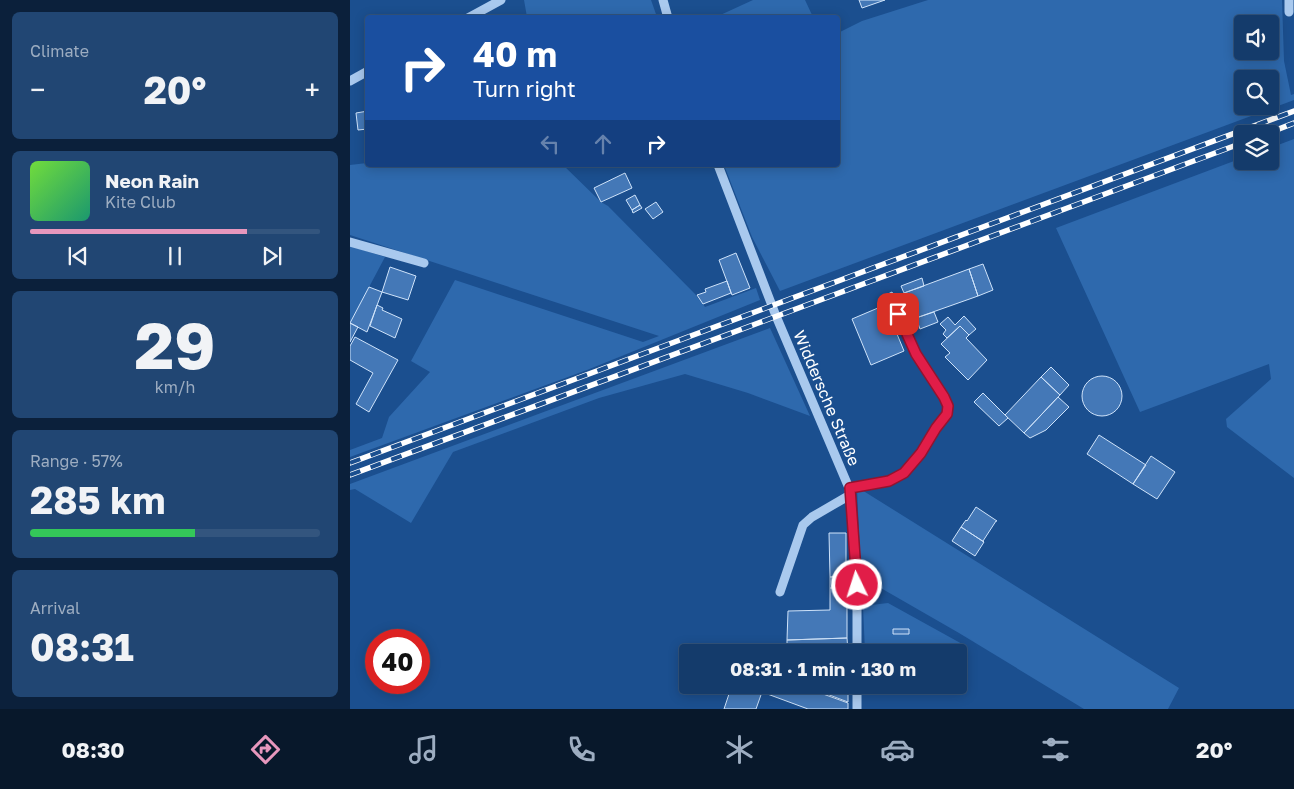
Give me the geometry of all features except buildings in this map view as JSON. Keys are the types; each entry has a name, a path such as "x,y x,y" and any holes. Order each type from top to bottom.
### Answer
{"street":[{"path":"474,15 501,0"},
{"path":"663,0 667,15"},
{"path":"1289,0 1290,12"},
{"path":"350,81 365,73"},
{"name":"Widdersche Straße","path":"719,167 776,316 850,491 857,585 857,644"},
{"path":"350,242 424,263"},
{"path":"780,592 803,525 850,491 889,481 904,473 921,453 947,414 948,406 944,397 916,354 898,314"},
{"path":"857,694 857,709"}],"shaded area":[{"path":"524,0 651,0 656,15 527,15"},
{"path":"753,0 805,0 812,15 720,15"},
{"path":"928,0 1282,0 1284,61 1291,95 1294,94 1294,100 1279,106 1279,70 1234,70 1234,115 1254,115 780,291 752,237 725,167 840,167 840,32 862,21"},
{"path":"1294,139 1294,478 1227,427 1226,419 1271,379 1269,364 1140,412 1056,228 1234,161 1234,170 1279,170 1279,145"},
{"path":"365,163 365,167 565,167 601,202 608,206 695,294 705,307 756,288 760,300 587,370 350,457 350,450 382,438 389,417 430,372 411,361 455,280 643,342 659,336 350,235 350,165"},
{"path":"350,246 385,257 350,323"},
{"path":"770,328 810,416 748,393 685,374 599,398 453,452 411,523 355,489 350,490 350,484"},
{"path":"857,487 1179,688 1168,709 1084,709 959,633 879,587 861,580"},
{"path":"888,603 962,644 865,644 863,606"}],"railway":[{"path":"350,463 1294,111"},
{"path":"1279,129 1294,123"},
{"path":"350,475 1234,146"}],"route":[{"path":"857,585 850,488 889,481 904,473 921,453 947,414 948,406 944,397 916,354 898,314"}]}
